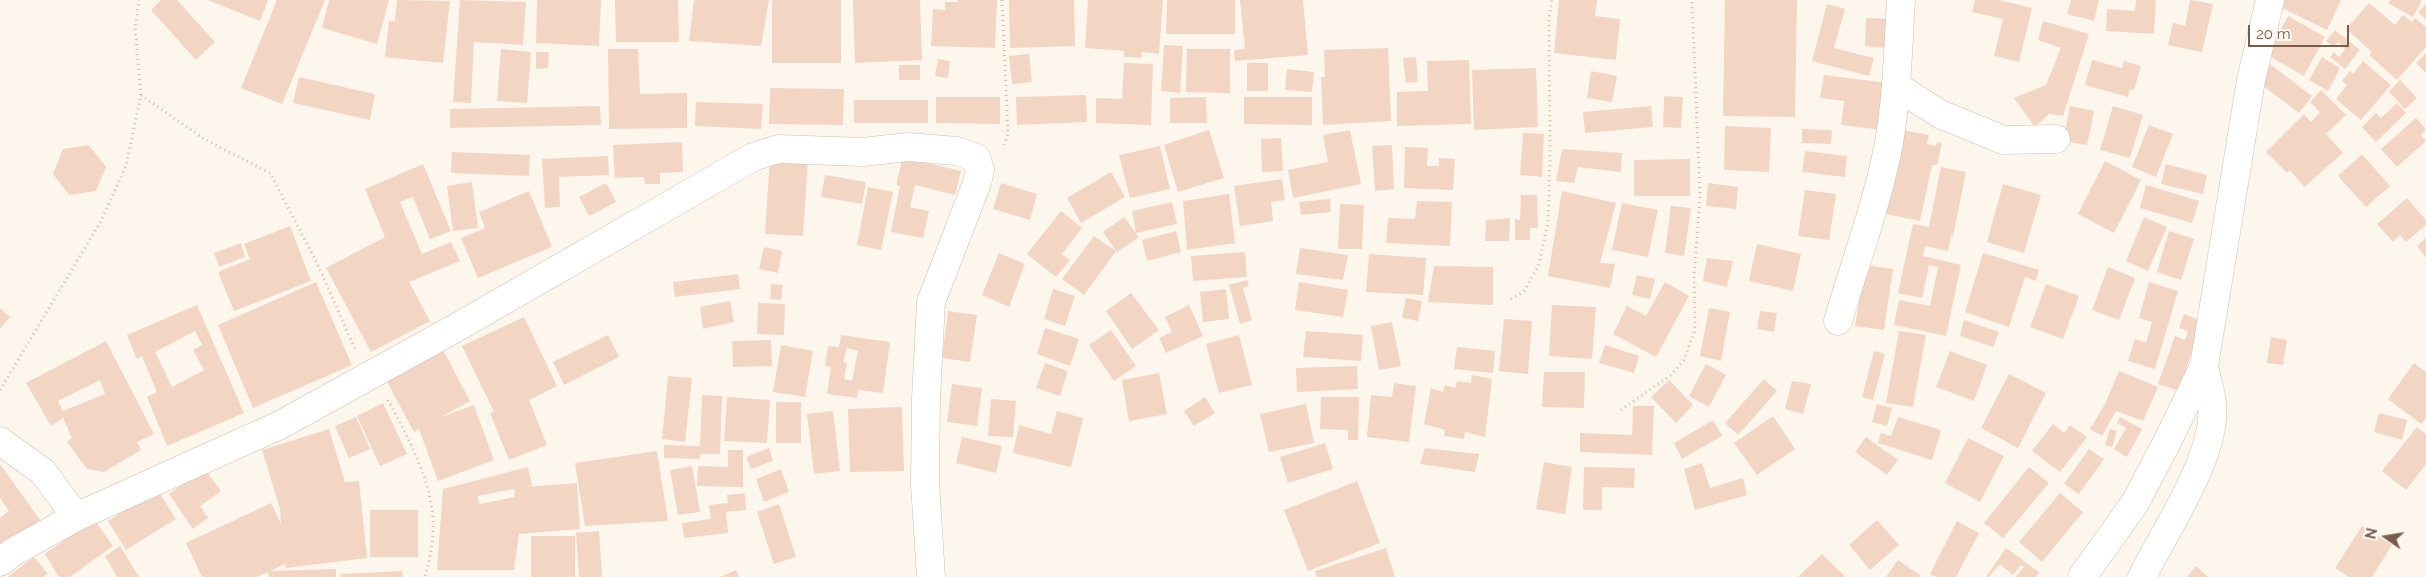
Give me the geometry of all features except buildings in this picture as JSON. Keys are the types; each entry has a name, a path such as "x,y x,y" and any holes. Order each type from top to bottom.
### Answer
{"street":[{"path":"1838,320 1876,198 1888,146 1896,86 1901,0"},
{"path":"2082,577 2135,503 2204,366 2250,80 2270,0"},
{"path":"1896,86 1940,114 2003,140 2056,139"},
{"path":"0,562 13,552 76,518 280,425 753,157 778,149 864,152 908,147 957,151 976,158 980,170 930,302 925,484 932,577"},
{"path":"2142,577 2187,491 2208,444 2212,405 2204,366"},
{"path":"0,441 43,472 76,518"}],"path":[{"path":"0,390 101,220 126,166 141,95 135,29 139,0"},
{"path":"980,170 1003,148 1008,134 1002,0"},
{"path":"1511,299 1524,291 1538,267 1548,223 1550,157 1548,18 1552,0"},
{"path":"1621,410 1670,375 1684,360 1696,330 1694,276 1700,199 1692,0"},
{"path":"141,95 204,139 270,173 317,263 370,375 408,437 426,484 433,519 432,548 425,577"}]}
